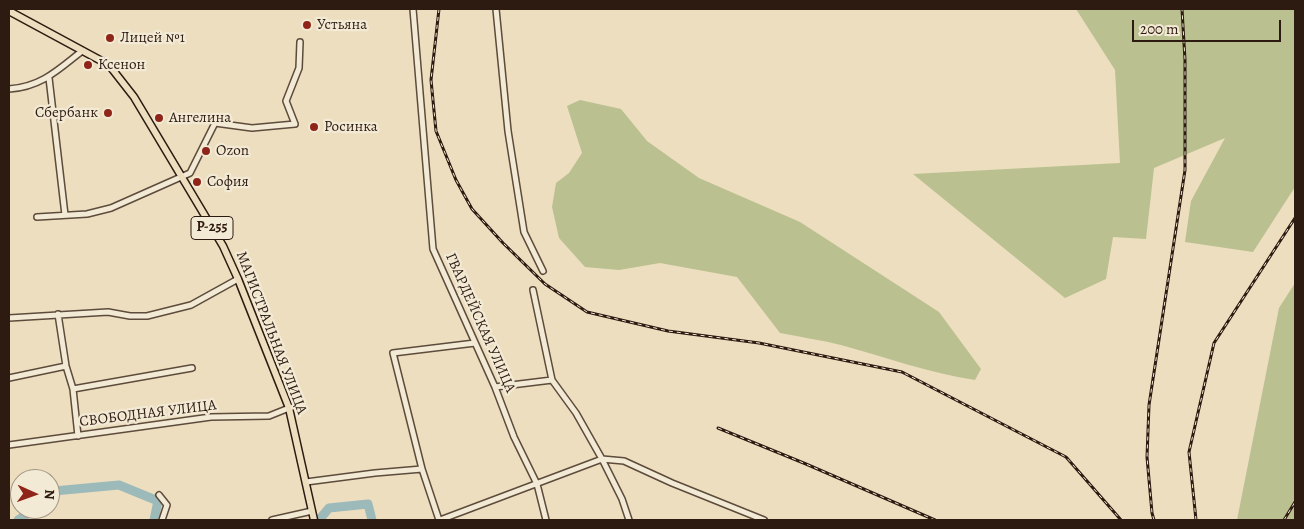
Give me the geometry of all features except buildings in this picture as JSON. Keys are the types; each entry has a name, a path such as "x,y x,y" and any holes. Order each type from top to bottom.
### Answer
{"main road":[{"name":"МАГИСТРАЛЬНАЯ УЛИЦА","path":"9,11 109,65 124,82 182,177 223,246 290,408 313,515"}],"street":[{"name":"ГВАРДЕЙСКАЯ УЛИЦА","path":"413,9 433,249 495,387 514,437 537,484 546,520"},
{"path":"496,9 508,131 524,232 543,271"},
{"path":"37,217 87,214 111,208 190,173 215,123 252,128 295,124 286,102 299,68 300,42"},
{"path":"9,89 30,86 49,78 82,51"},
{"path":"49,78 65,215"},
{"path":"9,318 108,312 130,316 147,316 191,305 238,279"},
{"path":"534,290 552,380 576,413 602,459 622,499 629,520"},
{"path":"58,314 66,366 73,388 78,436"},
{"path":"475,343 393,353 422,469 440,520 602,459 624,461 760,520"},
{"path":"9,378 66,366"},
{"path":"73,388 192,368"},
{"path":"495,387 552,380"},
{"name":"СВОБОДНАЯ УЛИЦА","path":"9,445 210,417 269,416 290,408"},
{"path":"306,482 422,469"},
{"path":"159,495 166,505 162,520"},
{"path":"272,520 313,515"}],"green space":[{"path":"1076,9 1295,9 1295,187 1253,252 1185,242 1191,201 1225,138 1154,168 1146,239 1113,237 1106,279 1065,298 913,174 1120,163 1115,70"},
{"path":"580,100 621,109 647,141 699,178 800,222 939,312 981,369 975,380 924,369 841,345 780,333 737,277 660,263 619,270 585,267 559,238 552,207 556,183 569,173 582,153 567,106"},
{"path":"1295,283 1295,520 1237,520 1279,308"}],"waterway":[{"path":"60,490 119,485 158,501 154,520"},
{"path":"319,520 329,508 368,504 372,520"}],"railway":[{"path":"439,9 431,80 436,131 456,180 472,209 503,243 545,284 587,312 668,331 759,343 902,372 1066,457 1121,520"},
{"path":"1154,520 1147,457 1149,405 1185,170 1185,60 1182,9"},
{"path":"1196,520 1189,452 1214,343 1295,218"},
{"path":"718,428 935,520"},
{"path":"1284,520 1295,502"}],"place":[{"name":"Устьяна","path":"307,25"},
{"name":"Лицей №1","path":"110,38"},
{"name":"Ксенон","path":"88,65"},
{"name":"Сбербанк","path":"108,113"},
{"name":"Ангелина","path":"159,118"},
{"name":"Росинка","path":"314,127"},
{"name":"Ozon","path":"206,151"},
{"name":"София","path":"197,182"}]}
